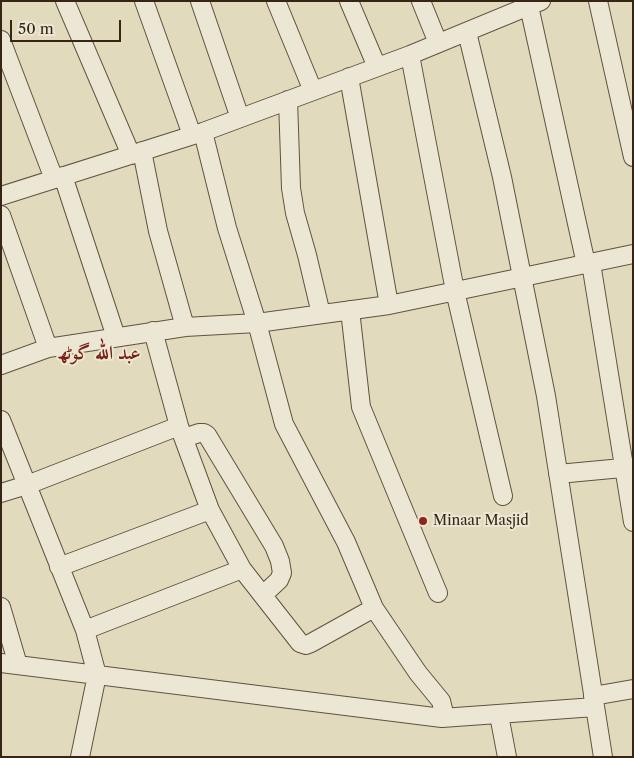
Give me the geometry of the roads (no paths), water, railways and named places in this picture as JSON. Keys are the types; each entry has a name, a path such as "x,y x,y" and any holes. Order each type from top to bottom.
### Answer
{"street":[{"path":"65,1 137,153 185,327"},
{"path":"144,1 198,134 257,323 284,424 346,542 374,608 418,673 441,701 443,709 442,718"},
{"path":"200,1 240,118"},
{"path":"276,1 313,91"},
{"path":"349,1 377,67"},
{"path":"421,1 438,43"},
{"path":"598,1 633,156"},
{"path":"1,196 198,134 467,32 501,9 535,4 628,468 633,522"},
{"path":"467,32 502,177 546,396 603,757"},
{"path":"1,40 58,178 116,337"},
{"path":"410,55 455,291 503,496"},
{"path":"349,77 389,305"},
{"path":"288,100 291,188 295,213 308,255 322,314"},
{"path":"1,216 48,348"},
{"path":"1,365 48,348 153,331 185,327 257,323 389,305 633,254"},
{"path":"350,310 361,407 438,593"},
{"path":"153,331 182,432 210,510 242,569 300,643 306,645 374,608"},
{"path":"1,420 85,630 97,675 80,757"},
{"path":"1,493 182,432 204,433 274,546 280,561 282,573 279,580 263,595"},
{"path":"558,474 628,468"},
{"path":"59,567 210,510"},
{"path":"85,630 242,569"},
{"path":"1,607 10,664 442,718 499,715 594,702 633,689"},
{"path":"499,715 507,757"}],"place":[{"name":"Minaar Masjid","path":"423,521"}],"district":[{"name":"عبد الله گوٹھ","path":"99,354"}]}
